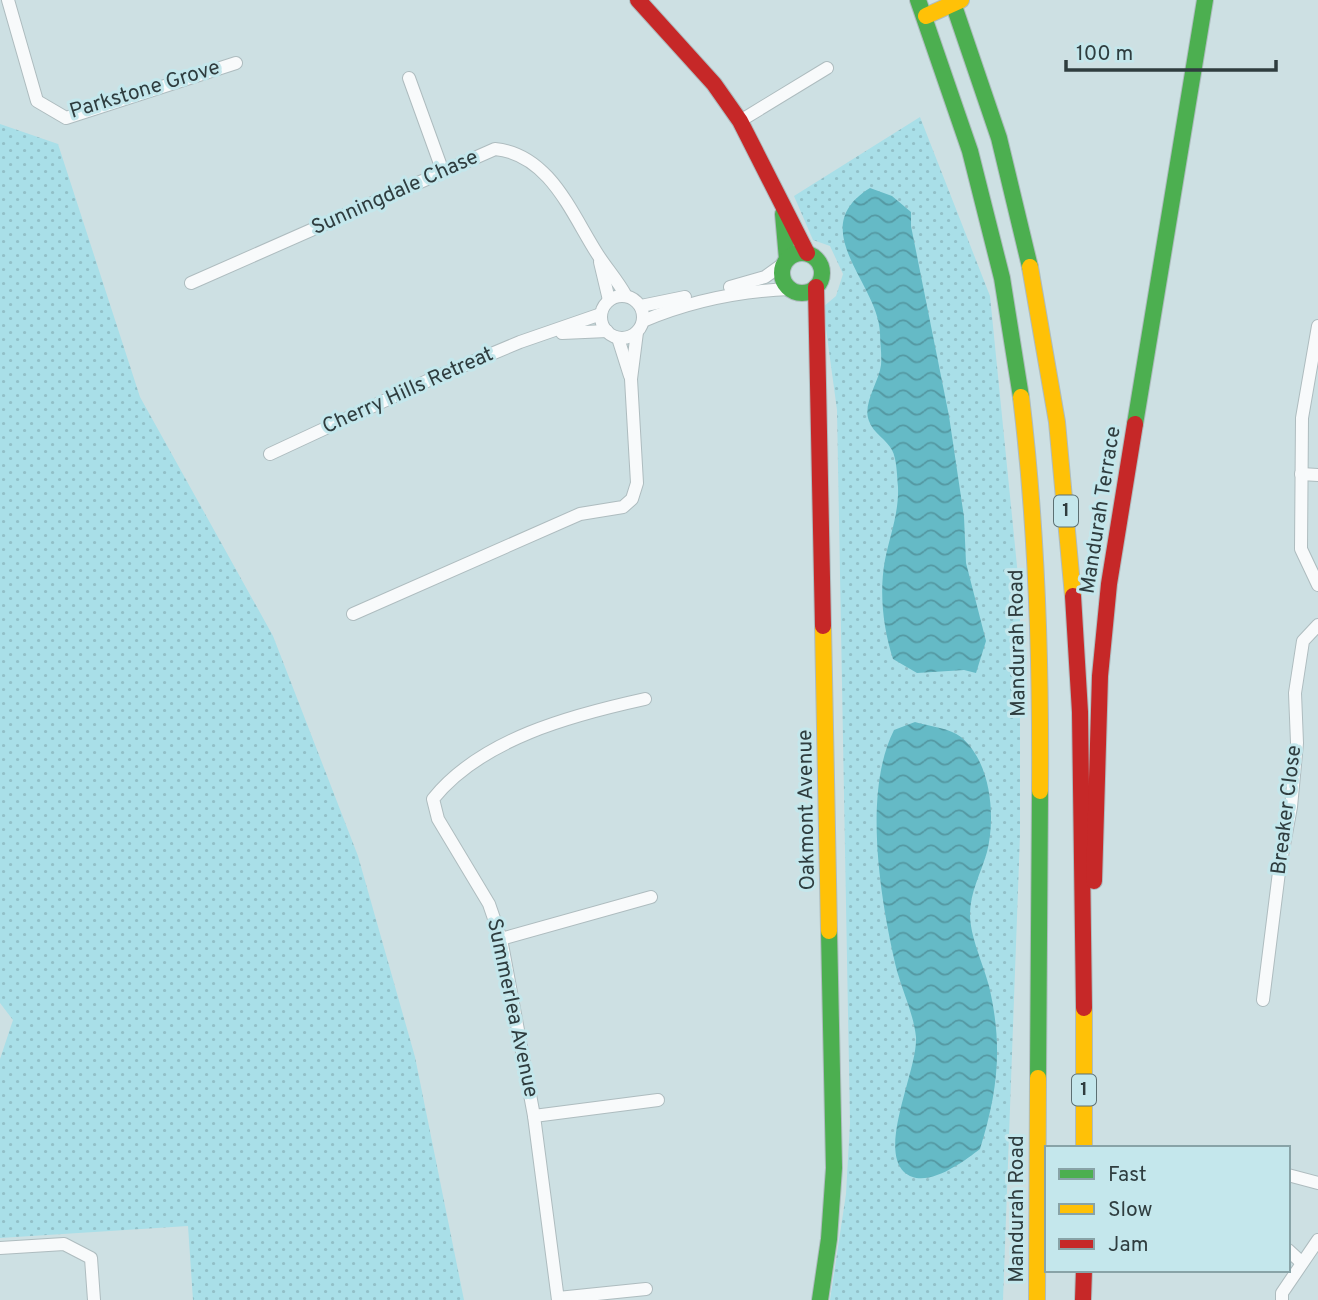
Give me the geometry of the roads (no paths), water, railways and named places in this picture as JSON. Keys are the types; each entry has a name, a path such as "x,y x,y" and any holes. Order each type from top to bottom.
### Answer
{"main road":[{"path":"638,0 714,84 740,121 807,253 821,267 822,276 816,286 808,292 794,291"},
{"name":"Mandurah Road","path":"919,0 970,151 1002,278 1025,420 1033,498 1041,689 1037,1300"},
{"name":"Mandurah Terrace","path":"1084,1032 1094,874 1100,676 1109,584 1205,0"},
{"path":"926,16 956,1"},
{"name":"1","path":"956,1 1013,195 1055,408 1068,528 1082,760 1084,1146"},
{"path":"782,206 785,262 782,278 816,318"},
{"path":"785,262 796,253 807,253"},
{"name":"Oakmont Avenue","path":"816,286 820,371 834,1168 829,1238 820,1300"},
{"path":"1083,1300 1084,1272"}],"street":[{"name":"Parkstone Grove","path":"8,0 37,101 66,118 236,63"},
{"path":"740,121 827,68"},
{"path":"409,78 443,172"},
{"name":"Sunningdale Chase","path":"191,283 495,149 511,150 533,162 566,200 626,296"},
{"name":"Sunningdale Chase","path":"598,255 610,300"},
{"path":"631,379 601,314 610,300 626,296 641,306 752,282 785,262"},
{"path":"612,334 640,326 700,301 748,292 794,291"},
{"path":"353,614 580,514 623,507 632,499 637,483 631,379 641,306"},
{"name":"Cherry Hills Retreat","path":"270,454 427,381 601,314"},
{"path":"1318,326 1302,418 1301,474 1301,549 1318,585"},
{"name":"Cherry Hills Retreat","path":"548,334 612,334"},
{"path":"1301,474 1318,475"},
{"name":"Breaker Close","path":"1263,1000 1279,872 1292,807 1297,743 1295,693 1303,641 1318,625"},
{"name":"Summerlea Avenue","path":"558,1299 534,1116 501,939 489,904 438,819 433,800 449,779 502,747 584,715 645,699"},
{"path":"501,939 651,897"},
{"path":"534,1116 658,1100"},
{"path":"1290,1176 1318,1183"},
{"path":"1282,1300 1282,1293 1318,1240"},
{"path":"0,1248 64,1244 91,1258 94,1300"},
{"path":"1290,1252 1301,1262"},
{"path":"558,1299 646,1289"}],"water":[{"path":"870,188 892,196 911,212 911,226 949,416 964,517 966,563 986,641 976,673 964,670 917,673 893,659 887,635 882,585 897,506 897,468 892,450 874,429 867,414 869,400 880,372 880,333 876,314 850,257 844,238 843,221 851,204"},
{"path":"915,722 945,729 961,737 979,760 989,790 990,838 974,890 970,914 974,941 989,986 997,1049 991,1108 980,1149 944,1172 922,1178 904,1172 897,1160 897,1127 916,1037 911,1012 897,971 885,914 877,849 879,785 884,756 894,730"}]}
